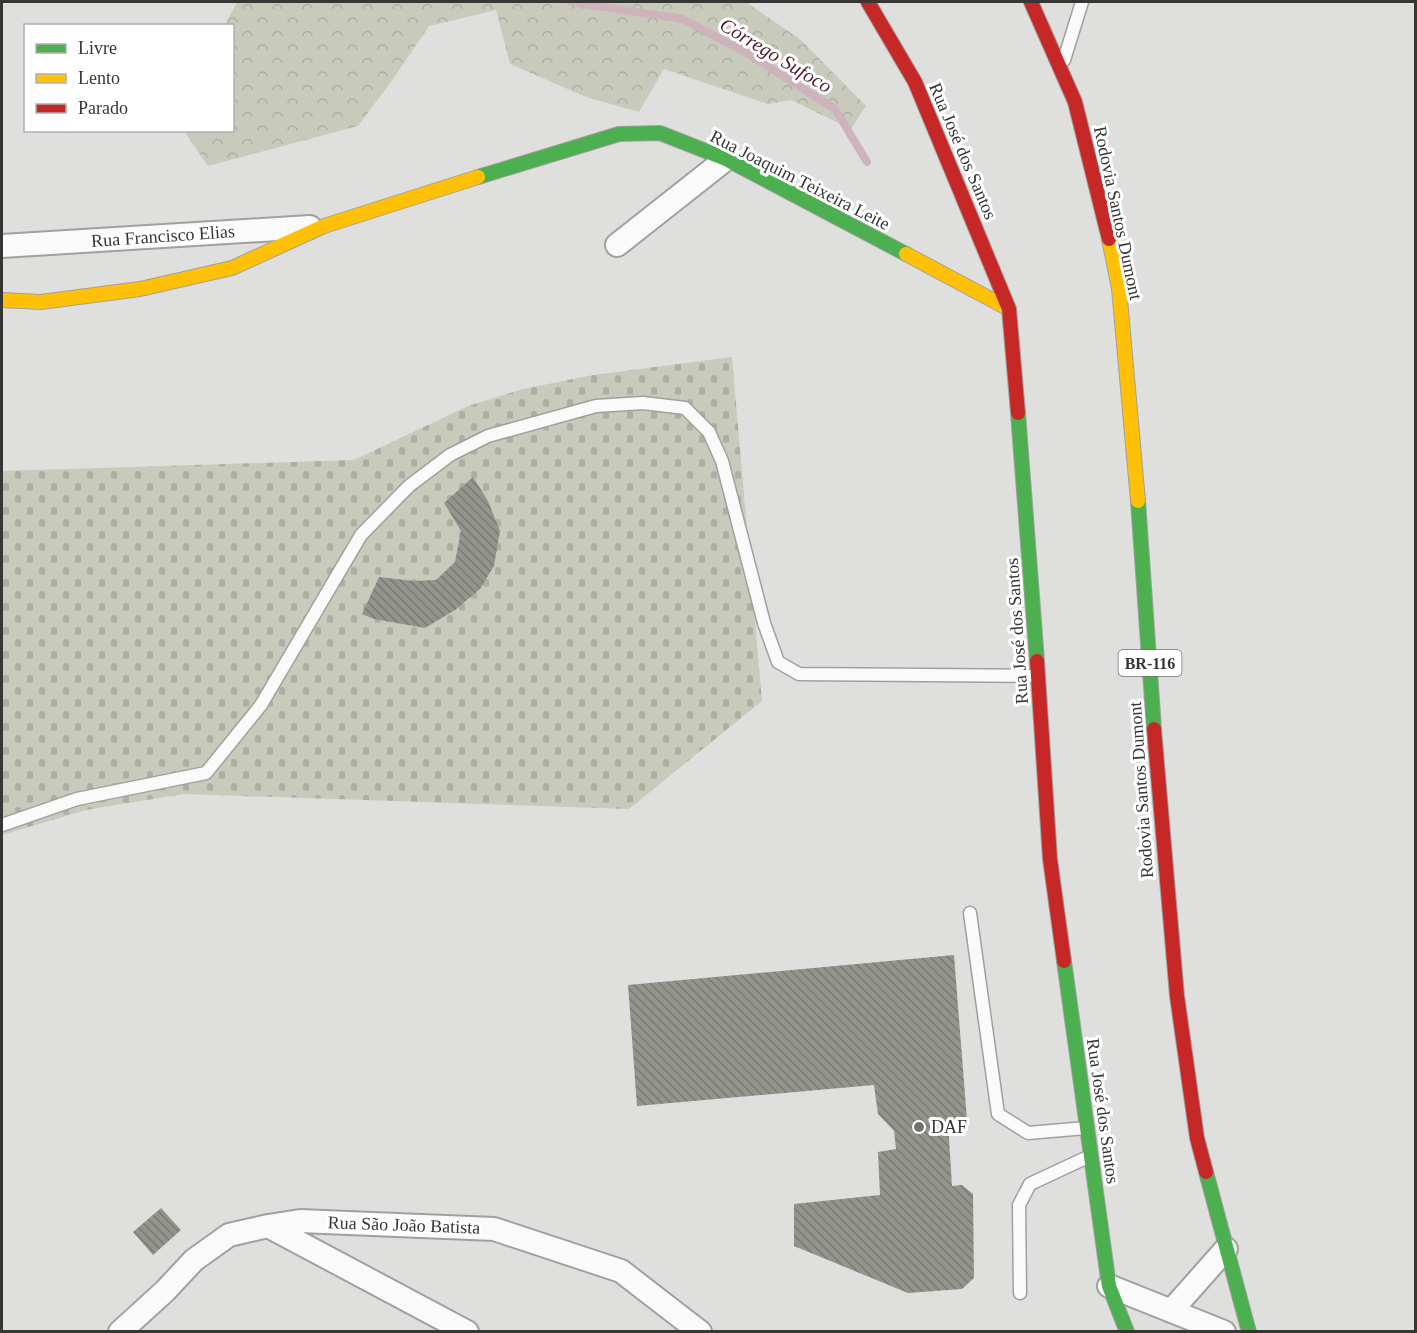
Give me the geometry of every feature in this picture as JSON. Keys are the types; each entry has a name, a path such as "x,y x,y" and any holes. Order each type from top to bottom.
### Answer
{"main road":[{"name":"Rua José dos Santos","path":"868,2 915,82 1009,309 1026,503 1050,859 1108,1286 1127,1332"},
{"name":"Rodovia Santos Dumont","path":"1031,2 1075,102 1103,211 1119,288 1132,423 1162,836 1177,996 1197,1138 1249,1332"},
{"name":"Rua Joaquim Teixeira Leite","path":"2,300 41,302 140,289 232,268 324,226 452,184 619,135 660,133 726,159 1009,309"}],"street":[{"path":"617,244 726,159"},
{"name":"Rua Francisco Elias","path":"2,246 324,226"},
{"name":"Rua São João Batista","path":"120,1332 165,1291 194,1260 229,1235 300,1221 494,1229 621,1270 700,1332"},
{"path":"268,1226 467,1332"},
{"path":"1172,1311 1226,1249"},
{"path":"1108,1286 1224,1332"}],"lane":[{"path":"1060,69 1082,2"},
{"path":"2,825 77,799 206,772 261,705 361,535 410,486 450,455 488,436 596,406 643,403 685,408 709,432 722,461 764,623 778,662 799,674 1038,676"},
{"path":"970,913 998,1114 1028,1133 1087,1128"},
{"path":"1020,1293 1019,1205 1030,1184 1091,1155"}],"green space":[{"path":"237,2 746,2 801,40 866,106 851,129 791,100 768,104 664,69 639,112 586,97 510,64 496,10 429,26 358,126 208,166 185,132 234,132 234,24 226,24"},
{"path":"732,357 762,701 629,809 184,794 86,810 2,835 2,471 354,460 468,406 523,389 593,375"}],"building":[{"path":"473,477 488,501 500,531 494,566 480,589 455,610 425,628 374,619 362,614 379,577 414,581 436,580 455,562 461,531 444,503"},
{"name":"DAF","path":"954,955 967,1120 948,1122 952,1186 962,1185 973,1194 974,1278 962,1289 908,1293 794,1246 794,1204 880,1195 878,1152 896,1149 894,1131 878,1114 874,1085 637,1106 628,985"},
{"path":"161,1208 181,1230 153,1255 133,1232"}],"waterway":[{"name":"Córrego Sufoco","path":"571,2 683,19 750,55 835,109 867,162"}],"traffic: fast":[{"path":"478,177 619,134 660,133 726,159 906,254"},
{"path":"1018,413 1037,661"},
{"path":"1138,501 1154,729"},
{"path":"1064,961 1109,1286 1127,1332"},
{"path":"1206,1172 1249,1332"}],"traffic: slow":[{"path":"2,300 41,302 140,289 232,268 324,226 478,177"},
{"path":"1109,239 1119,288 1138,501"},
{"path":"906,254 1009,309"}],"traffic: jam":[{"path":"868,2 915,82 1009,309 1018,413"},
{"path":"1031,2 1075,102 1109,239"},
{"path":"1037,661 1050,859 1064,961"},
{"path":"1154,729 1177,996 1197,1138 1206,1172"}],"place":[{"name":"DAF","path":"919,1127"}]}
